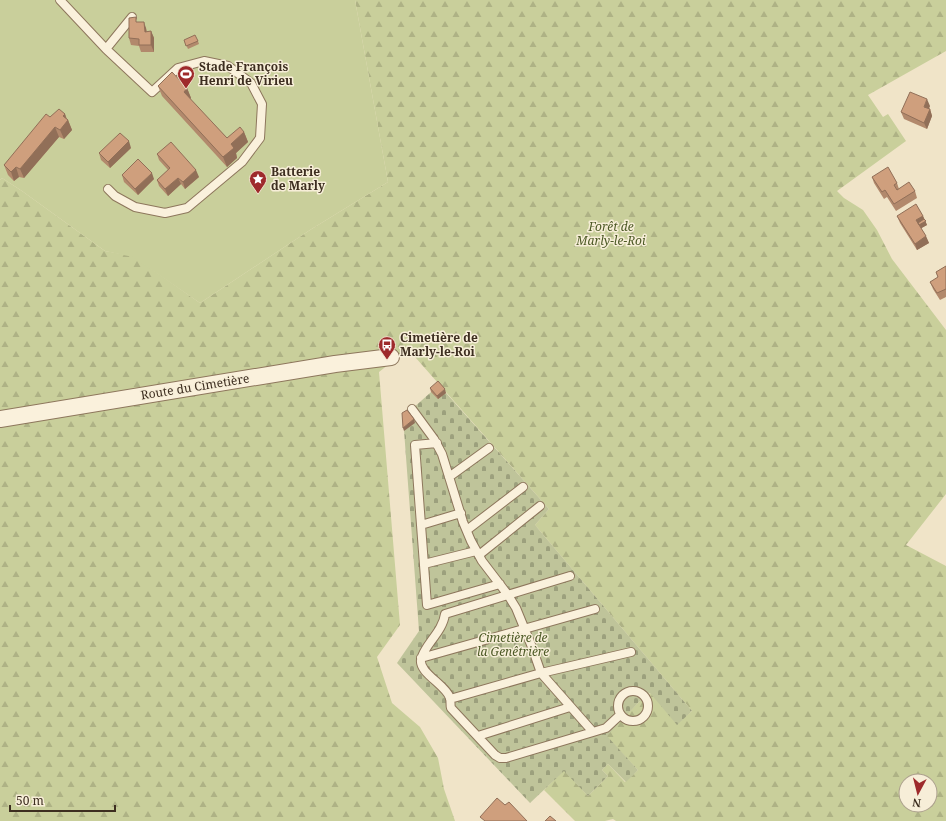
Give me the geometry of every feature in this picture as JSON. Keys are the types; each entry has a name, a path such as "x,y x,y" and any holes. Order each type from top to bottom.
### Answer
{"street":[{"name":"Route du Cimetière","path":"0,419 335,364 391,357"}],"lane":[{"path":"60,0 106,49 152,92 178,68 204,61 228,66 251,83 262,104 260,138 242,162 186,208 165,213 135,207 115,196 108,189"},
{"path":"106,49 132,17"},
{"path":"412,409 426,426 437,443 467,530 478,553 516,608 541,673 593,732"},
{"path":"437,443 415,445 426,605 500,584"},
{"path":"449,477 489,448"},
{"path":"467,530 523,487"},
{"path":"424,564 478,553 540,506"},
{"path":"421,525 460,513"},
{"path":"570,576 445,614 440,629 421,658 420,665 441,686 450,699 451,708 495,755 500,758 506,758 606,728 620,714"},
{"path":"421,658 595,609"},
{"path":"450,699 541,673 631,652"},
{"path":"478,736 570,707"}],"green space":[{"name":"Stade François Henri de Virieu","path":"0,0 355,0 388,182 310,230 200,303 133,257 105,251 22,191 2,178 0,180"},
{"name":"Forêt de Marly-le-Roi","path":"355,0 946,0 946,51 868,95 883,117 888,114 906,141 837,191 844,198 863,210 877,230 892,259 946,330 946,494 906,545 946,566 946,821 616,821 613,819 605,821 575,821 544,790 564,770 588,796 608,776 602,770 608,764 625,782 638,770 606,736 639,702 651,693 677,724 692,711 535,525 549,509 408,349 379,372 400,625 377,657 392,703 420,727 438,758 444,789 455,821 0,821 0,180 2,178 22,191 105,251 133,256 200,303 310,230 388,182"},
{"name":"Cimetière de la Genêtrière","path":"439,385 549,509 535,525 692,711 677,725 650,693 639,702 607,736 638,770 626,782 608,764 602,770 608,776 588,796 564,771 530,803 397,663 419,631 403,417"}],"building":[{"path":"136,17 136,22 144,22 145,32 151,31 151,45 139,45 139,39 129,38 129,18"},
{"path":"195,35 198,41 186,46 184,40"},
{"path":"172,72 187,88 184,92 227,138 240,127 244,132 231,144 234,148 223,157 158,86"},
{"path":"910,92 927,99 924,107 930,109 924,123 901,112"},
{"path":"59,109 65,114 63,116 68,120 60,130 55,127 20,169 16,167 11,172 4,165 46,114 50,117"},
{"path":"120,133 129,141 108,162 99,153"},
{"path":"171,142 196,170 183,182 178,178 165,189 157,180 170,168 157,154"},
{"path":"138,159 152,173 135,189 122,175"},
{"path":"888,167 897,183 894,185 897,190 909,182 915,191 894,204 885,190 882,192 872,177"},
{"path":"916,204 923,216 916,220 926,236 915,244 897,216"},
{"path":"924,219 926,221 919,225 918,223"},
{"path":"946,266 946,289 937,293 930,282 938,277 936,272"},
{"path":"438,381 445,389 437,396 430,388"},
{"path":"407,410 414,419 403,428 402,413"},
{"path":"497,798 505,805 509,802 527,821 485,821 480,817"},
{"path":"550,816 556,821 545,821"}],"place":[{"name":"Stade François Henri de Virieu","path":"186,89"},
{"name":"Batterie de Marly","path":"258,194"},
{"name":"Cimetière de Marly-le-Roi","path":"387,360"}]}
